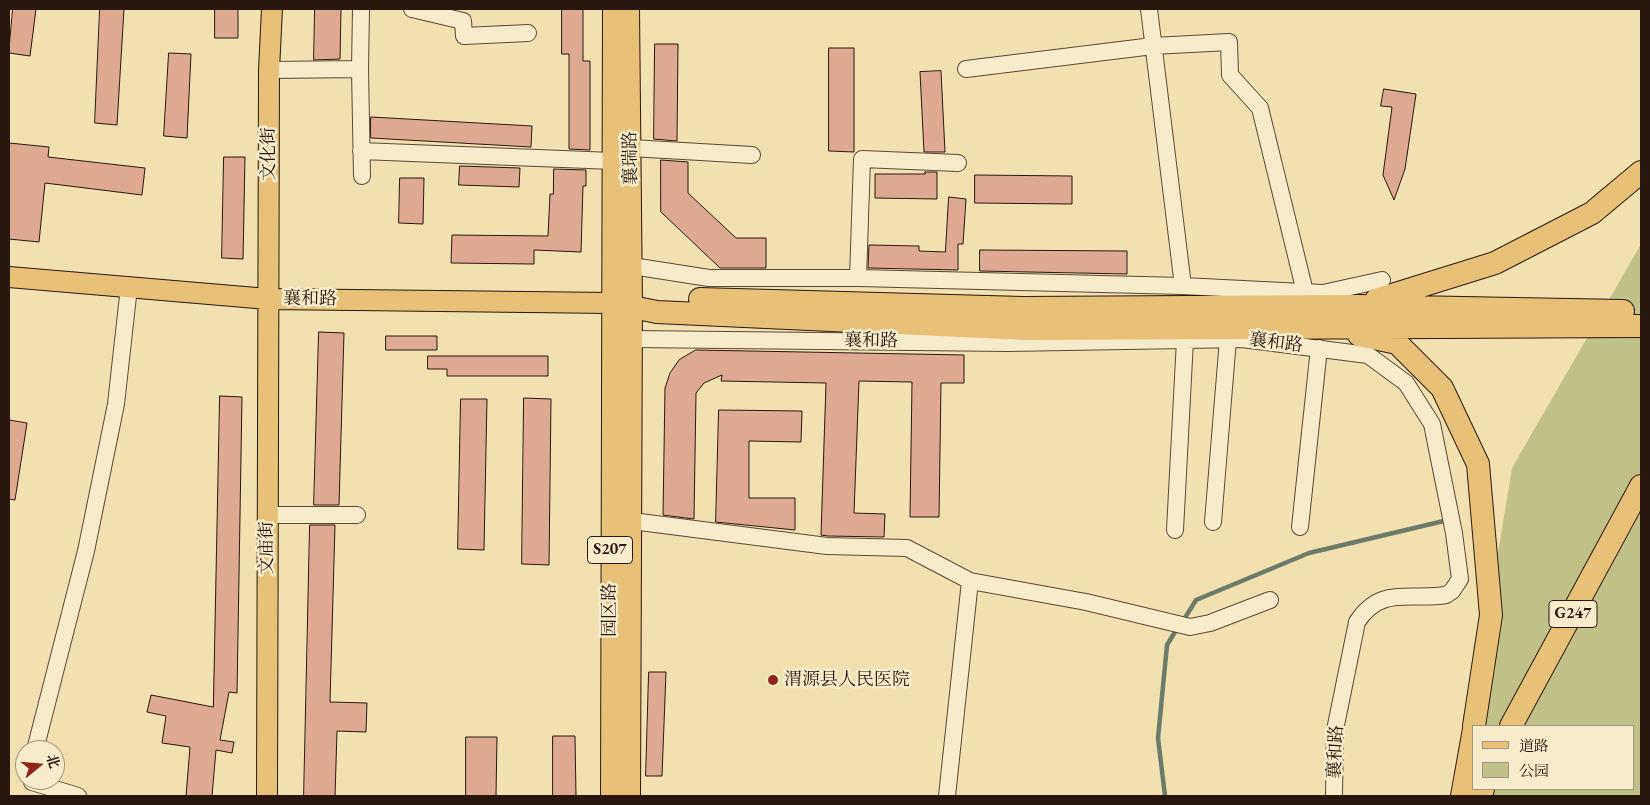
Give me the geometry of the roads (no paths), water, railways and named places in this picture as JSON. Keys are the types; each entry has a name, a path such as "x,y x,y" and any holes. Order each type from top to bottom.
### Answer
{"highway":[{"path":"1356,306 1495,263 1592,213 1641,172"},
{"path":"622,305 656,297 1023,308 1356,306 1641,311"},
{"path":"622,305 657,312 1026,329 1316,326 1641,326"},
{"path":"1316,326 1397,343 1442,388 1478,464 1491,615 1474,725"},
{"name":"G247","path":"1512,725 1639,492"},
{"path":"1462,796 1472,739"}],"main road":[{"name":"文化街","path":"268,299 269,70 272,9"},
{"name":"襄瑞路","path":"613,9 613,161 622,305"},
{"name":"襄瑞路","path":"622,305 632,266 630,9"},
{"name":"襄和路","path":"9,277 268,299 622,305"},
{"name":"文庙街","path":"267,796 268,299"},
{"name":"园区路","path":"622,305 632,339 630,796"},
{"name":"园区路","path":"611,796 622,305"}],"street":[{"path":"362,9 360,69 362,176"},
{"path":"412,9 463,21 464,36 528,33"},
{"path":"1149,9 1183,286"},
{"path":"966,69 1153,46 1229,42 1230,75 1260,108 1305,292"},
{"path":"269,70 360,69"},
{"path":"631,148 752,155"},
{"path":"361,151 613,161"},
{"path":"858,278 862,159 958,163"},
{"path":"632,266 710,278 858,278 1183,286 1323,293 1382,280"},
{"path":"39,740 86,551 109,441 116,404 129,287"},
{"name":"襄和路","path":"632,339 1008,343 1242,339 1368,355 1406,383 1432,424 1454,533 1460,579 1452,591 1446,595 1386,597 1374,602 1364,611 1357,622 1335,730 1334,796"},
{"path":"1213,522 1228,339"},
{"path":"1176,530 1184,340"},
{"path":"1300,527 1319,348"},
{"path":"268,515 357,515"},
{"path":"632,521 827,546 907,548 970,581 1086,602 1190,627 1210,623 1270,600"},
{"path":"947,796 970,581"},
{"path":"50,790 78,796"}],"waterway":[{"path":"1183,621 1196,600 1309,553 1448,520"},
{"path":"1165,796 1158,738 1167,645 1178,627"}],"place":[{"name":"渭源县人民医院","path":"773,680"}]}
